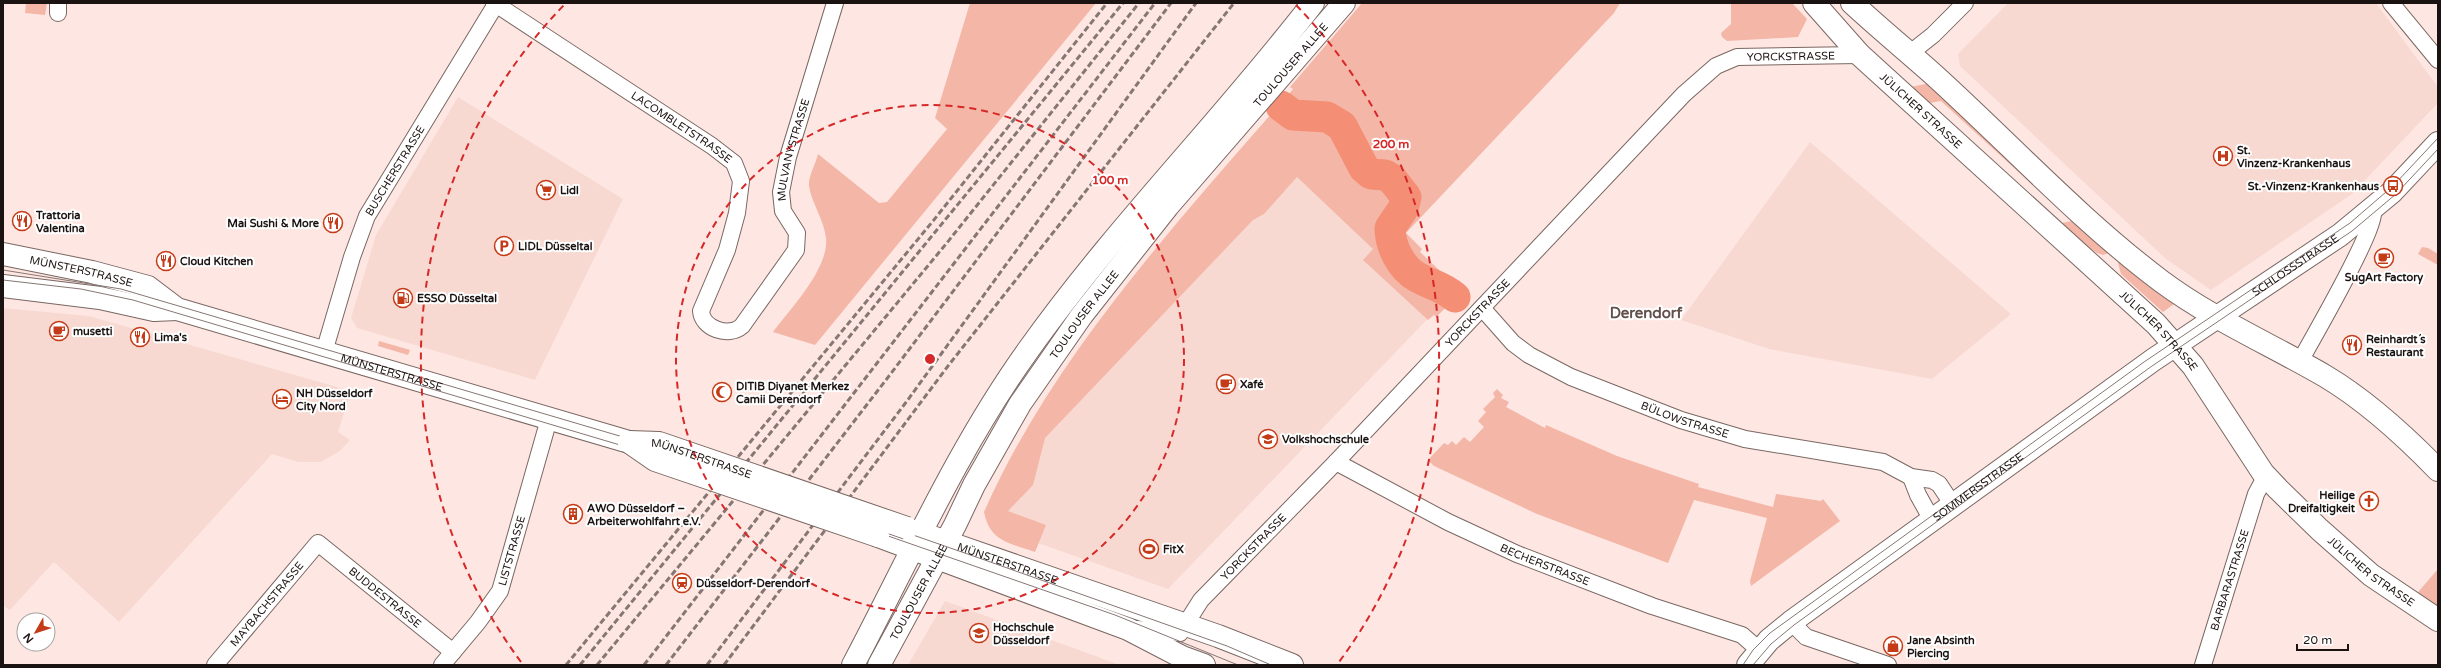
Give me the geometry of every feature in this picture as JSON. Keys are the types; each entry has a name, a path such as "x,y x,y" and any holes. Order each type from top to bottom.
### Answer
{"main road":[{"name":"TOULOUSER ALLEE","path":"853,665 910,538 1001,390 1029,349 1124,227 1313,3"},
{"name":"TOULOUSER ALLEE","path":"879,665 974,484 1020,404 1082,315 1168,206 1344,3"},
{"name":"JÜLICHER STRASSE","path":"1814,3 1860,55 2156,324 2176,345 2216,399 2263,473 2319,530 2372,575 2438,620"},
{"path":"1852,3 1909,54 2039,176 2135,260 2162,281 2216,318 2342,387 2383,417 2438,470"},
{"name":"JÜLICHER STRASSE","path":"1860,55 1909,54"},
{"name":"SCHLOSSSTRASSE","path":"2216,318 2340,236 2392,192 2438,143"},
{"name":"MÜNSTERSTRASSE","path":"3,254 92,272 148,287 177,308 629,442 658,443 672,447 941,549 1218,636 1292,665"},
{"name":"MÜNSTERSTRASSE","path":"3,286 100,298 154,310 177,308"},
{"name":"SOMMERSSTRASSE","path":"1753,657 1791,622 2176,345 2216,318"},
{"name":"MÜNSTERSTRASSE","path":"941,549 1128,628 1182,656 1204,665"}],"street":[{"name":"MULVANYSTRASSE","path":"702,315 717,330 731,333 737,330 796,250 797,233 783,211 781,192 788,157 835,3"},
{"path":"1909,54 1934,35 1965,3"},
{"path":"2391,3 2438,60"},
{"name":"LACOMBLETSTRASSE","path":"495,4 712,146 728,158 738,169 741,181 737,213 727,250 702,308 702,315"},
{"name":"BUSCHERSTRASSE","path":"324,352 352,256 367,216 495,4"},
{"name":"YORCKSTRASSE","path":"1184,626 1201,600 1336,462 1684,94 1716,66 1732,59 1746,56 1860,55"},
{"path":"2299,363 2350,270 2374,220 2373,209"},
{"name":"BÜLOWSTRASSE","path":"1482,308 1512,343 1528,354 1570,377 1681,420 1731,435 1806,450 1883,462 1911,478 1932,480 1940,484 1953,505"},
{"name":"LISTSTRASSE","path":"442,665 500,591 549,419"},
{"name":"BECHERSTRASSE","path":"1336,462 1448,522 1517,554 1652,606 1742,635 1753,657"},
{"name":"BARBARASTRASSE","path":"2202,665 2256,494 2263,481 2263,473"},
{"path":"1911,478 1918,495 1932,520"},
{"path":"2256,494 2271,488 2278,489"},
{"name":"BUDDESTRASSE","path":"318,543 453,652"},
{"name":"MAYBACHSTRASSE","path":"215,665 318,543"},
{"path":"1791,622 1806,637 1888,665"},
{"path":"1128,628 1180,633 1184,626"}],"shaded area":[{"path":"26,3 47,3 45,15 25,13"},
{"path":"970,3 1096,3 815,345 773,332 807,288 821,263 825,250 825,231 809,186 810,178 818,154 879,203 887,202 947,129 935,118"},
{"path":"1362,3 1620,3 1614,13 1406,233 1422,249 1420,252 1455,285 1452,287 1460,294 1436,317 1434,315 1428,320 1363,260 1373,249 1297,177 1264,214 1253,220 1045,438 1033,485 1008,511 1046,525 1035,552 1002,540 991,530 984,512 1013,454 1046,398 1083,343 1123,290 1208,187 1293,89 1290,87"},
{"path":"1731,3 1792,3 1807,19 1798,37 1727,41 1722,37 1721,33 1731,24"},
{"name":"St. Vinzenz-Krankenhaus","path":"2008,3 2376,3 2438,87 2438,103 2352,194 2211,290 2166,259 1960,66 1958,54"},
{"path":"1930,83 2109,253 2103,255 2097,253 2057,224 2072,221 1941,101 1924,104 1906,88"},
{"path":"458,97 623,199 535,380 357,328 351,318 376,235"},
{"path":"1810,142 2011,314 1932,379 1769,349 1681,320"},
{"path":"1289,168 1440,306 1168,589 990,526 1058,411"},
{"path":"2422,247 2428,248 2438,254 2438,265 2418,254"},
{"path":"2121,259 2124,259 2174,304 2163,312 2121,274 2118,263"},
{"path":"3,308 89,316 351,391 338,432 350,440 340,451 321,462 298,462 272,454 119,622 54,562 10,610 3,606"},
{"path":"379,341 410,350 408,355 378,346"},
{"path":"1497,389 1503,395 1501,398 1509,402 1506,407 1545,428 1546,425 1617,456 1699,484 1698,487 1773,507 1776,494 1821,501 1823,499 1840,521 1751,586 1750,581 1767,518 1694,500 1668,563 1537,514 1434,466 1428,460 1444,443 1448,445 1452,441 1456,445 1464,437 1470,442 1484,427 1478,421 1486,412 1483,409 1495,397 1493,393"},
{"path":"2438,569 2438,611 2413,598"},
{"name":"Hochschule Düsseldorf","path":"945,601 1120,665 908,665"}],"waterway":[{"path":"1281,106 1293,115 1327,117 1342,126 1364,168 1371,174 1385,175 1392,179 1406,197 1403,209 1390,228 1394,249 1401,262 1411,273 1445,290 1455,297"}],"tram line":[{"path":"1743,665 1753,650 1770,633 2144,362 2350,223 2393,186 2438,138"},
{"path":"1753,665 1771,644 1794,625 2152,366 2352,231 2396,194 2438,149"},
{"path":"3,270 121,289 623,437 721,468 979,558 1227,646 1271,665"},
{"path":"3,280 81,289 133,300 667,459 1115,615 1238,665"}],"railway":[{"path":"566,665 933,221 1107,3"},
{"path":"580,665 1123,3"},
{"path":"597,665 946,244 1139,3"},
{"path":"644,665 1155,3"},
{"path":"666,665 889,376 1171,3"},
{"path":"707,665 907,401 1196,3"},
{"path":"724,665 948,366 1234,3"}],"place":[{"name":"St. Vinzenz-Krankenhaus","path":"2223,156"},
{"name":"St.-Vinzenz-Krankenhaus","path":"2393,186"},
{"name":"Lidl","path":"546,190"},
{"name":"Trattoria Valentina","path":"22,221"},
{"name":"Mai Sushi & More","path":"333,223"},
{"name":"LIDL Düsseltal","path":"504,246"},
{"name":"SugArt Factory","path":"2384,258"},
{"name":"Cloud Kitchen","path":"166,261"},
{"name":"ESSO Düsseltal","path":"403,298"},
{"name":"musetti","path":"59,331"},
{"name":"Lima's","path":"140,337"},
{"name":"Reinhardt´s Restaurant","path":"2352,345"},
{"name":"Xafé","path":"1226,384"},
{"name":"DITIB Diyanet Merkez Camii Derendorf","path":"722,392"},
{"name":"NH Düsseldorf City Nord","path":"282,399"},
{"name":"Volkshochschule","path":"1268,439"},
{"name":"Heilige Dreifaltigkeit","path":"2369,501"},
{"name":"AWO Düsseldorf – Arbeiterwohlfahrt e.V.","path":"573,514"},
{"name":"FitX","path":"1149,549"},
{"name":"Düsseldorf-Derendorf","path":"682,583"},
{"name":"Hochschule Düsseldorf","path":"979,633"},
{"name":"Jane Absinth Piercing","path":"1893,646"}],"district":[{"name":"Derendorf","path":"1646,313"}]}
